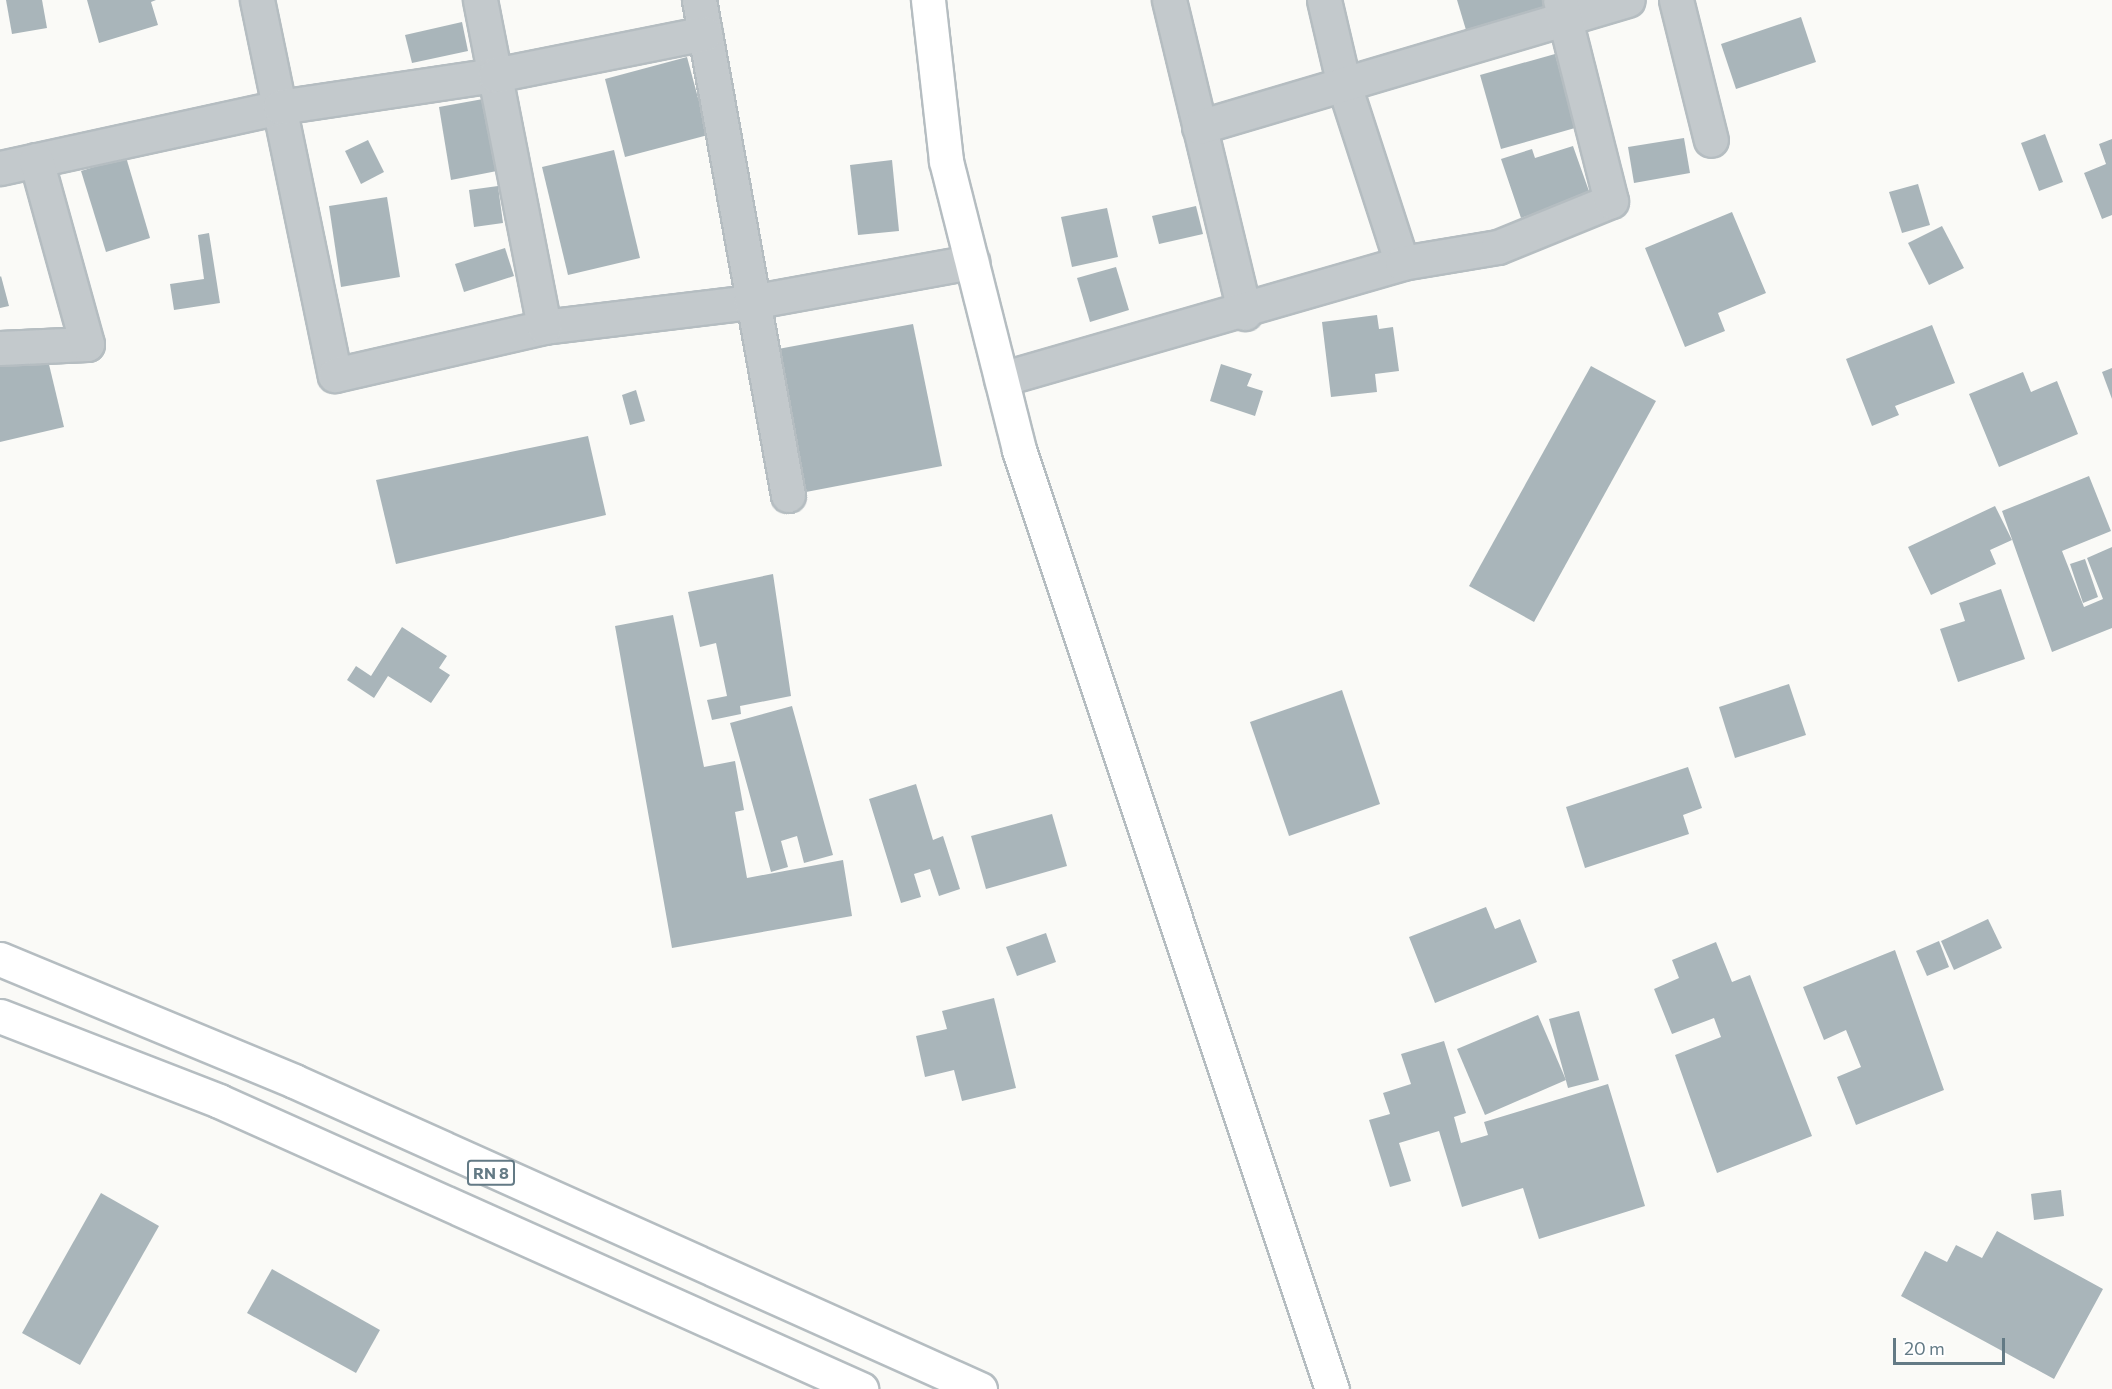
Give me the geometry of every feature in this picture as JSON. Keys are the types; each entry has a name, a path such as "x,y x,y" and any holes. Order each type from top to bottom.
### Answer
{"main road":[{"path":"928,0 946,161 1019,450 1332,1389"},
{"name":"RN 8","path":"0,959 246,1060 980,1389"},
{"name":"RN 8","path":"0,1016 247,1113 861,1389"}],"street":[{"path":"257,0 335,375 544,327 751,302 972,262"},
{"path":"480,0 544,327"},
{"path":"699,0 751,302 788,495"},
{"path":"1169,0 1245,313"},
{"path":"1324,0 1344,85 1402,263"},
{"path":"1199,128 1344,85 1564,10 1628,0"},
{"path":"1676,0 1711,140"},
{"path":"1001,379 1245,313 1402,263 1498,247 1611,201 1564,10"},
{"path":"0,168 279,107 495,75 705,33"},
{"path":"0,348 87,344 36,160"}],"building":[{"path":"6,0 42,0 47,28 12,34"},
{"path":"87,0 156,0 151,2 158,25 99,43"},
{"path":"1457,0 1542,0 1547,16 1469,40"},
{"path":"1801,17 1816,62 1736,89 1721,44"},
{"path":"462,22 468,51 412,63 405,35"},
{"path":"1555,54 1575,128 1501,149 1480,75"},
{"path":"687,57 708,135 625,157 605,79"},
{"path":"483,99 497,171 451,180 439,107"},
{"path":"2045,134 2063,182 2039,191 2021,143"},
{"path":"1684,138 1690,173 1634,183 1628,147"},
{"path":"2112,139 2112,215 2102,219 2084,173 2106,164 2099,144"},
{"path":"368,140 384,172 361,184 345,151"},
{"path":"1573,146 1590,194 1521,218 1501,159 1532,149 1535,158"},
{"path":"614,150 640,258 568,275 542,167"},
{"path":"126,157 150,238 106,252 81,171"},
{"path":"892,160 899,231 858,235 850,165"},
{"path":"1918,184 1930,225 1902,233 1889,192"},
{"path":"498,186 503,223 474,227 469,190"},
{"path":"387,197 400,277 341,287 329,206"},
{"path":"1196,206 1203,234 1159,244 1152,216"},
{"path":"1107,208 1118,257 1072,267 1061,217"},
{"path":"1732,212 1766,293 1718,313 1725,331 1685,347 1645,248"},
{"path":"1942,226 1964,268 1929,285 1908,243"},
{"path":"209,233 220,303 174,310 170,284 204,279 198,235"},
{"path":"505,248 514,276 464,292 455,264"},
{"path":"1116,267 1129,310 1090,322 1077,278"},
{"path":"0,277 9,306 0,308"},
{"path":"1377,315 1379,329 1393,327 1399,371 1375,374 1377,392 1331,397 1322,322"},
{"path":"913,324 942,466 806,492 778,349"},
{"path":"1932,325 1955,383 1895,406 1899,415 1872,426 1846,359"},
{"path":"47,356 64,427 0,442 0,366"},
{"path":"1221,364 1252,374 1247,386 1263,391 1255,416 1210,401"},
{"path":"1591,366 1656,401 1534,622 1469,586"},
{"path":"2112,368 2112,399 2102,372"},
{"path":"2023,372 2031,392 2057,381 2078,434 1999,467 1969,394"},
{"path":"636,390 645,421 630,425 622,395"},
{"path":"588,436 606,515 396,564 376,480"},
{"path":"2089,476 2111,531 2062,551 2084,607 2103,599 2087,558 2112,547 2112,628 2052,652 2002,511"},
{"path":"1995,506 2012,540 1990,550 1996,564 1931,595 1908,547"},
{"path":"2085,559 2098,597 2083,603 2070,564"},
{"path":"773,574 791,696 740,706 741,714 712,720 707,700 727,696 716,643 700,647 688,592"},
{"path":"2001,589 2025,659 1958,682 1940,629 1965,621 1959,603"},
{"path":"673,615 704,767 735,761 744,810 735,812 747,878 843,860 852,916 672,948 615,626"},
{"path":"402,627 447,656 439,668 450,675 431,703 388,676 374,698 347,680 356,666 371,676"},
{"path":"1789,684 1806,735 1735,758 1719,707"},
{"path":"1342,690 1380,804 1289,836 1250,722"},
{"path":"792,706 833,855 804,863 797,836 781,841 788,867 771,872 730,723"},
{"path":"1688,767 1702,808 1683,815 1689,834 1585,868 1566,807"},
{"path":"916,784 933,840 943,836 960,889 939,896 930,869 914,874 921,897 901,903 869,799"},
{"path":"1052,814 1067,866 986,889 971,836"},
{"path":"1486,907 1495,929 1520,919 1537,962 1435,1003 1409,937"},
{"path":"1988,919 2002,948 1954,970 1941,941"},
{"path":"1046,933 1056,962 1017,976 1006,947"},
{"path":"1939,941 1949,967 1927,976 1916,951"},
{"path":"1716,942 1732,982 1750,975 1812,1136 1717,1173 1675,1055 1721,1037 1714,1018 1672,1034 1654,989 1679,978 1672,960"},
{"path":"1895,950 1944,1090 1856,1125 1837,1077 1861,1067 1846,1030 1824,1040 1803,987"},
{"path":"994,998 1016,1088 962,1101 954,1070 925,1077 916,1036 947,1029 942,1011"},
{"path":"1579,1011 1599,1080 1568,1088 1549,1019"},
{"path":"1538,1015 1566,1080 1485,1115 1457,1049"},
{"path":"1444,1041 1466,1113 1454,1117 1461,1143 1488,1135 1484,1122 1608,1084 1645,1206 1539,1239 1523,1188 1462,1207 1439,1131 1399,1143 1411,1181 1390,1187 1369,1120 1390,1114 1383,1093 1411,1084 1401,1054"},
{"path":"2061,1190 2064,1216 2034,1220 2031,1194"},
{"path":"101,1193 159,1226 80,1365 22,1333"},
{"path":"1997,1231 2103,1289 2054,1379 1901,1296 1925,1251 1947,1262 1956,1245 1982,1258"},
{"path":"272,1269 380,1330 356,1373 247,1313"}]}
